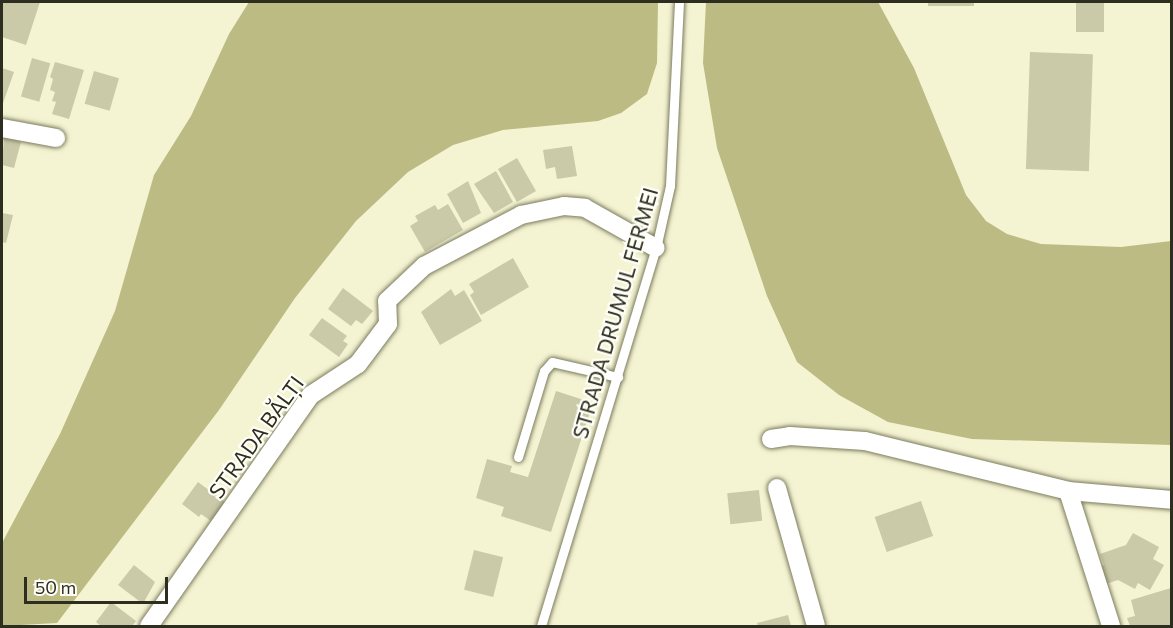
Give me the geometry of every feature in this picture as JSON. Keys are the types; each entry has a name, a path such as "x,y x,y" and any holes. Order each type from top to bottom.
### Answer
{"street":[{"path":"2,128 56,138"},
{"name":"STRADA BĂLȚI","path":"149,627 311,394 358,364 388,324 387,301 424,266 521,215 564,206 585,208 656,248"},
{"path":"771,439 790,436 865,441 1068,491 1172,500"},
{"path":"777,488 816,627"},
{"path":"1068,491 1111,627"}],"lane":[{"name":"STRADA DRUMUL FERMEI","path":"541,627 656,248 674,166 679,2"},
{"path":"518,457 544,371 552,362 618,377"}],"shaded area":[{"path":"249,2 658,2 657,63 647,94 621,113 598,121 503,130 453,145 408,172 356,221 295,298 219,410 57,623 3,626 2,543 60,434 115,311 154,175 191,116 229,34"},
{"path":"706,2 878,2 914,68 966,195 986,221 1007,234 1041,244 1121,247 1171,241 1171,445 972,439 888,422 839,395 797,362 767,296 717,148 703,63"}],"building":[{"path":"2,2 40,2 26,45 2,37"},
{"path":"928,2 974,2 974,6 928,6"},
{"path":"1076,2 1104,2 1104,32 1076,32"},
{"path":"1030,52 1093,54 1089,171 1026,169"},
{"path":"32,58 50,63 39,102 21,96"},
{"path":"55,62 84,70 69,119 52,114 56,102 52,101 55,92 50,90 53,79 50,77"},
{"path":"2,68 14,72 2,106"},
{"path":"94,71 119,78 110,111 85,104"},
{"path":"4,137 21,142 14,168 2,165"},
{"path":"572,146 577,176 557,179 555,167 546,169 543,150"},
{"path":"517,158 536,191 517,202 498,169"},
{"path":"496,171 513,202 494,213 474,184"},
{"path":"468,181 481,213 463,223 447,194"},
{"path":"448,204 463,230 425,252 410,226 418,221 415,216 435,205 438,210"},
{"path":"2,213 13,215 6,243 2,242"},
{"path":"513,258 529,287 481,315 470,295 474,292 469,284"},
{"path":"343,288 373,311 362,324 356,320 351,326 328,309"},
{"path":"451,289 455,296 464,290 482,321 440,345 421,312"},
{"path":"322,318 347,336 343,341 348,344 339,357 309,335"},
{"path":"556,391 593,403 551,532 501,516 504,507 476,498 487,459 512,466 510,472 528,477"},
{"path":"198,482 229,505 219,518 215,515 211,521 201,514 199,517 182,504"},
{"path":"759,490 762,521 730,524 727,493"},
{"path":"921,501 933,536 887,552 875,517"},
{"path":"1133,533 1159,547 1153,559 1164,565 1150,590 1138,583 1135,589 1118,580 1106,584 1100,566 1104,565 1100,554 1126,545"},
{"path":"474,550 503,557 493,597 464,590"},
{"path":"134,565 155,582 143,604 118,585"},
{"path":"1171,588 1172,625 1130,626 1127,618 1135,616 1131,600"},
{"path":"111,602 136,621 132,626 101,626 96,622"},
{"path":"788,615 791,626 758,626 757,623"}]}
